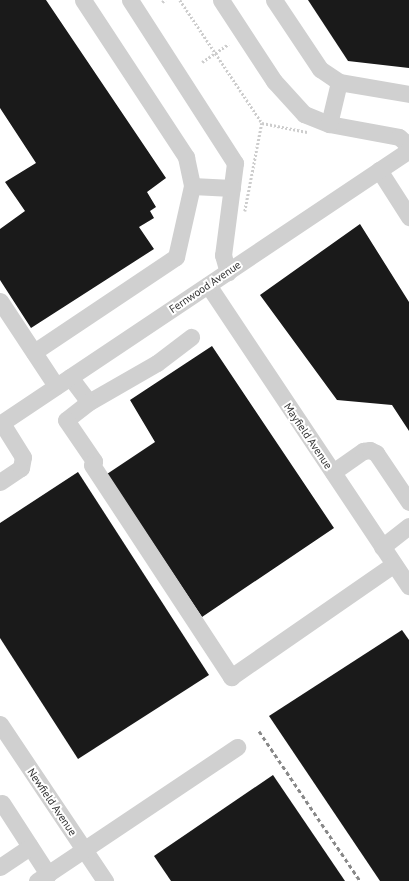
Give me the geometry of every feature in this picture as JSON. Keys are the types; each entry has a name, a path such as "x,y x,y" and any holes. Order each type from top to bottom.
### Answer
{"lane":[{"path":"34,352 176,257 192,186 186,157 83,0"},
{"path":"130,0 235,163 223,254 228,272"},
{"path":"221,0 274,81 304,114 329,124 399,137 408,151"},
{"path":"274,0 320,69 339,82 409,94"},
{"path":"329,124 339,82"},
{"name":"Fernwood Avenue","path":"1,424 408,151"},
{"path":"379,170 409,217"},
{"path":"192,186 232,188"},
{"name":"Mayfield Avenue","path":"208,285 409,586"},
{"path":"0,301 34,352 63,382 89,402"},
{"path":"191,336 157,363 89,402 66,420 94,461 92,465 231,677 394,564"},
{"path":"0,482 21,468 23,457 1,424"},
{"path":"333,472 364,451 370,450 376,453 409,502"},
{"path":"382,547 409,526"},
{"name":"Newfield Avenue","path":"0,724 105,881"},
{"path":"2,803 30,847 42,877 237,747"},
{"path":"0,867 30,847"}],"path":[{"path":"180,0 262,123 244,216"},
{"path":"202,62 229,44"}],"building":[{"path":"0,0 46,0 166,178 147,192 156,207 150,211 154,218 139,227 154,249 31,328 0,280 0,229 25,211 5,182 36,163 0,108"},
{"path":"308,0 409,0 409,68 348,61"},
{"path":"360,224 409,302 409,431 392,405 337,400 260,295"},
{"path":"212,346 334,528 202,617 107,474 155,442 130,400"},
{"path":"78,472 209,675 78,759 0,638 0,523"},
{"path":"402,630 409,640 409,881 380,881 269,716"},
{"path":"273,775 345,881 171,881 154,856"}],"railway":[{"path":"259,731 360,881"}]}
